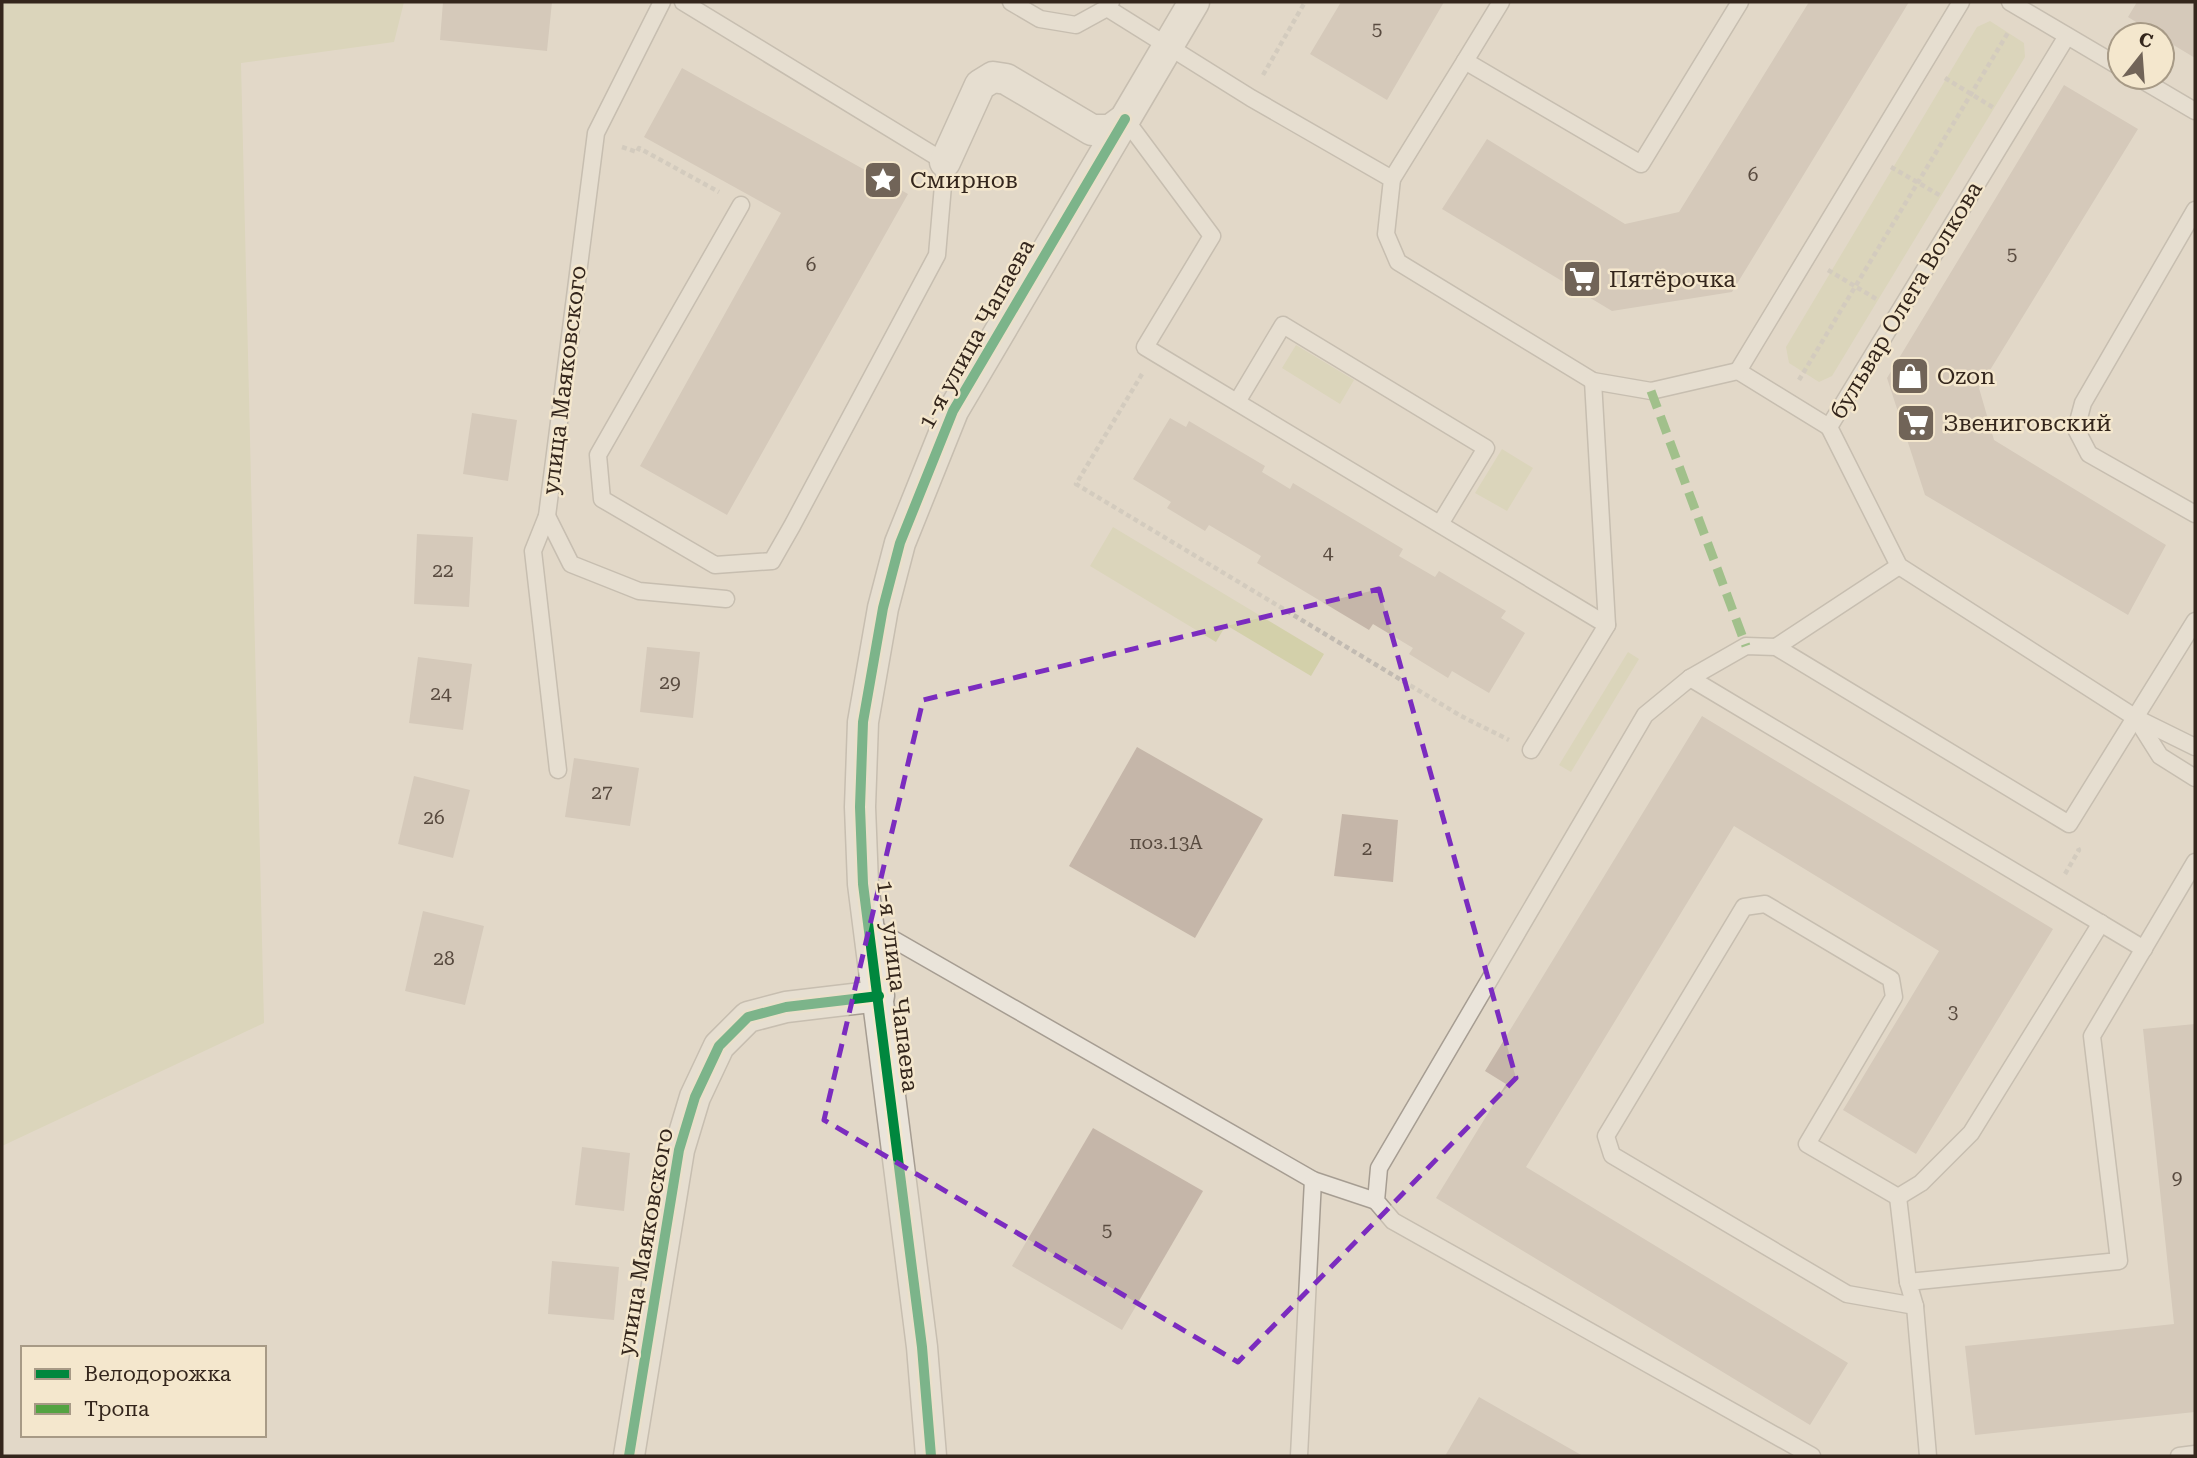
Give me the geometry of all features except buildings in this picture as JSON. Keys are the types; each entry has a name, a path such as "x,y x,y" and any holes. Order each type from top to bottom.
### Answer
{"street":[{"name":"1-я улица Чапаева","path":"932,1456 922,1347 862,865 859,807 862,735 883,608 900,543 958,401 1194,2"},
{"path":"945,162 980,85 993,77 1006,79 1092,130 1110,130 1125,119"},
{"name":"улица Маяковского","path":"629,1456 679,1150 695,1097 719,1046 748,1017 786,1007 878,996"}],"lane":[{"name":"улица Маяковского","path":"558,770 533,551 547,516 596,133 662,2"},
{"path":"683,2 945,162 937,255 792,526 772,561 715,565 602,499 597,455 741,205"},
{"path":"1011,2 1040,19 1076,25 1109,5 1168,46 1392,179"},
{"path":"1501,2 1392,179 1386,234 1398,262 1593,381 1651,391 1738,371 1961,2"},
{"path":"1465,61 1641,164 1740,2"},
{"path":"2016,5 2106,59"},
{"name":"бульвар Олега Волкова","path":"1738,371 1829,427 2067,36"},
{"path":"2161,91 2195,111"},
{"path":"1125,119 1212,236 1145,346 1607,625"},
{"path":"2195,210 2083,403 2076,429 2089,454 2195,514"},
{"path":"1237,402 1283,325 1415,404 1486,447 1440,524"},
{"path":"1531,750 1607,625 1593,381"},
{"path":"1829,427 1899,566 2136,718 2195,747"},
{"path":"547,516 571,564 639,591 726,599"},
{"path":"1776,647 1899,566"},
{"path":"1376,1201 1379,1168 1645,715 1690,678 1746,646 1776,647 2069,824 2195,621"},
{"path":"1690,678 2144,949"},
{"path":"2136,718 2160,756 2195,778"},
{"path":"1908,1282 2119,1261 2092,1036 2193,872"},
{"path":"1898,1197 1807,1144 1894,997 1891,979 1765,904 1744,907 1606,1136 1612,1155 1847,1294 1916,1306"},
{"path":"1898,1197 1921,1183 1971,1133 2101,923"},
{"path":"870,926 1313,1180 1376,1201 1393,1221 1812,1456"},
{"path":"1299,1456 1313,1180"},
{"path":"1898,1197 1908,1282 1916,1306 1928,1456"},
{"path":"2179,1456 2195,1454"}],"path":[{"path":"1251,97 1305,2"},
{"path":"1787,401 1971,94 2016,5"},
{"path":"1923,64 2015,121"},
{"path":"636,152 639,148 741,205"},
{"path":"1870,153 1962,209"},
{"path":"1155,352 1076,484 1461,716 1531,750"},
{"path":"2052,895 2079,850 2069,824"}],"highlighted area":[{"path":"1379,589 1516,1078 1238,1362 824,1120 923,700"}],"shaded area":[{"path":"2,2 404,2 394,42 241,63 264,1023 2,1146"},
{"path":"1990,21 2024,43 2025,57 1832,376 1819,382 1789,363 1786,347 1977,27"},
{"path":"1296,345 1354,380 1340,404 1282,368"},
{"path":"1502,449 1533,468 1507,511 1475,493"},
{"path":"1113,527 1324,654 1311,676 1226,625 1216,642 1090,566"},
{"path":"1628,652 1639,659 1571,772 1559,765"}],"marked path":[{"path":"1651,391 1746,646"}],"cycle path":[{"path":"931,1456 922,1347 863,884 860,807 863,722 883,608 900,543 953,411 1125,119"},
{"path":"629,1456 679,1150 695,1097 719,1046 748,1017 786,1007 879,996"}],"place":[{"name":"Смирнов","path":"883,180"},
{"name":"Пятёрочка","path":"1582,279"},
{"name":"Ozon","path":"1910,376"},
{"name":"Звениговский","path":"1916,423"}]}
